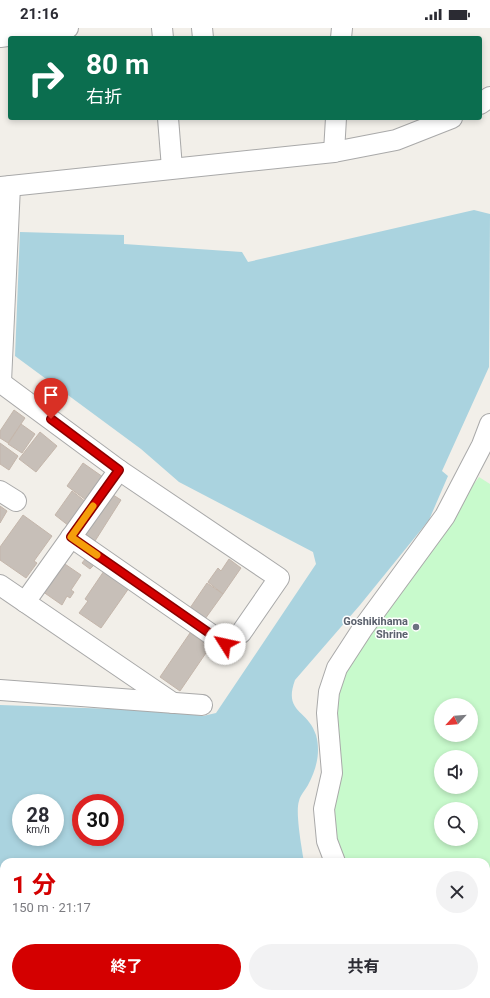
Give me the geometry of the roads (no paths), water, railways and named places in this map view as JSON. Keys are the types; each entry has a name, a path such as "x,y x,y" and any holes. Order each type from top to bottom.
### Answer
{"street":[{"path":"0,37 68,28"},
{"path":"168,120 172,168"},
{"path":"334,152 336,120"},
{"path":"71,537 233,638 279,578 119,470 1,382 5,187 172,168 334,152 396,140 447,120"},
{"path":"334,858 327,840 324,809 332,773 327,713 329,692 337,668 363,628 445,516 482,445 490,424"},
{"path":"119,470 71,537 10,594 173,703"},
{"path":"0,690 202,705"}],"water":[{"path":"474,210 490,214 489,367 442,471 448,476 429,520 360,605 295,680 292,691 294,705 308,720 312,727 316,735 318,748 317,761 313,773 308,785 300,797 298,806 299,831 303,858 0,858 0,705 170,711 203,716 216,713 316,564 313,552 179,482 141,449 15,356 20,232 124,235 124,244 242,252 248,262"}],"place":[{"name":"Goshikihama Shrine","path":"416,627"}]}
